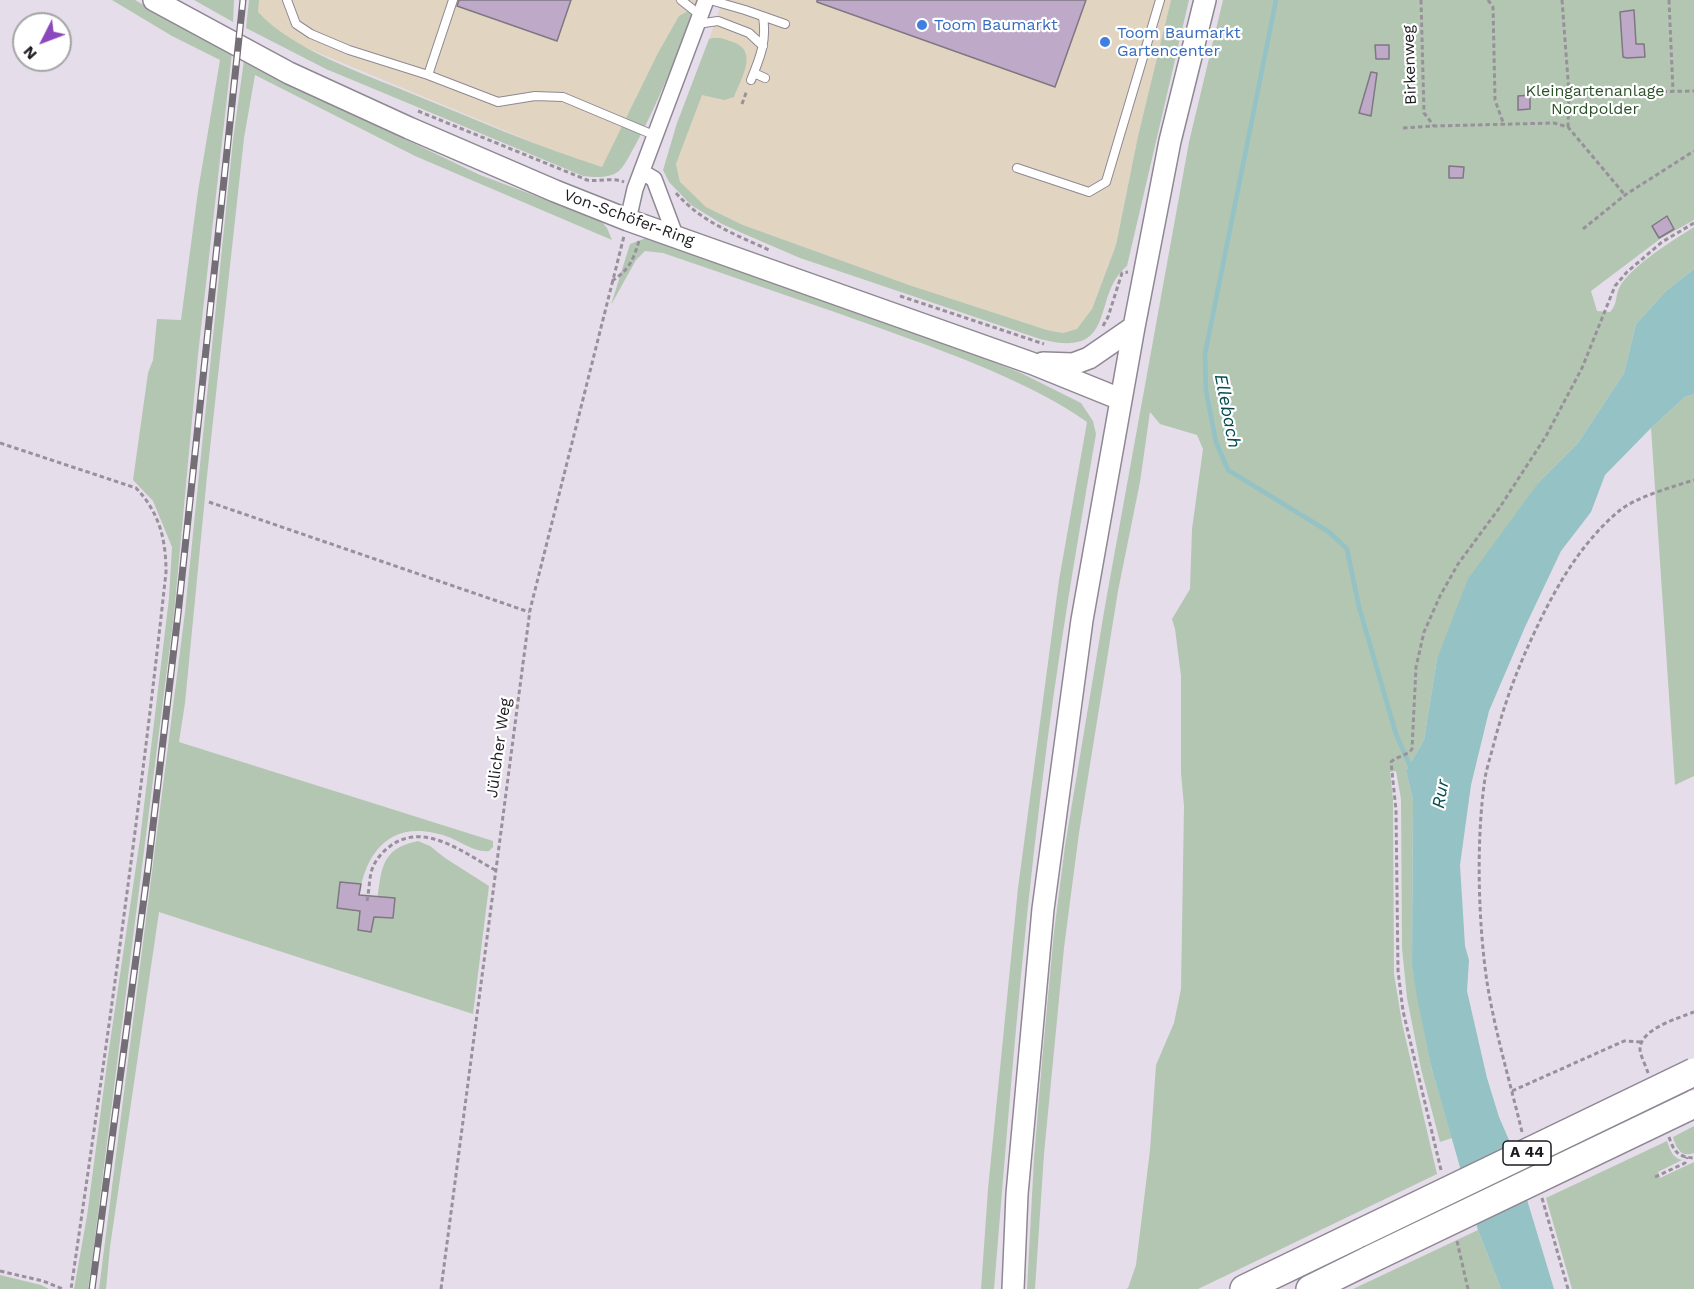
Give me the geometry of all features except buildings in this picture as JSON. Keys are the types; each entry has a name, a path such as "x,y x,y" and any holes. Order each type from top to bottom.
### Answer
{"highway":[{"name":"A 44","path":"1244,1289 1694,1072"},
{"name":"A 44","path":"1310,1289 1694,1104"}],"main road":[{"name":"Von-Schöfer-Ring","path":"154,0 289,74 461,151 628,220 1031,363 1120,399"},
{"path":"1013,1289 1017,1194 1043,909 1082,621 1120,399 1170,141 1205,0"},
{"path":"1031,363 1073,364 1089,358 1134,327"}],"street":[{"path":"628,220 635,189 708,0"},
{"path":"642,172 654,179 675,235"}],"lane":[{"path":"286,0 296,24 310,34 349,50 428,75 498,102 535,96 563,97 656,136"},
{"path":"428,75 453,0"},
{"path":"681,0 699,20 718,21 749,33 763,46"},
{"path":"708,0 785,24"},
{"path":"1017,168 1089,192 1106,182 1160,0"},
{"path":"763,17 765,32 763,46 752,76 765,78"}],"path":[{"name":"Birkenweg","path":"1421,0 1424,113 1434,126"},
{"path":"1488,0 1493,7 1495,100 1504,125"},
{"path":"1562,0 1569,93 1568,127"},
{"path":"1669,0 1673,92"},
{"path":"742,104 752,76"},
{"path":"1569,93 1694,91"},
{"path":"1403,128 1554,123 1568,127 1625,195"},
{"path":"1583,229 1625,195 1694,152"},
{"name":"Jülicher Weg","path":"441,1289 529,612 628,220"},
{"path":"1442,1174 1403,1011 1398,971 1396,810 1391,762 1409,753 1412,749 1416,667 1424,632 1458,564 1500,507 1546,436 1582,368 1615,286 1627,272 1662,242 1694,223"},
{"path":"0,443 136,488 151,504 161,526 166,552 166,572 147,747 123,932 71,1289"},
{"path":"1522,1132 1487,981 1480,882 1486,777 1498,728 1518,667 1553,593 1583,548 1620,510 1644,498 1694,480"},
{"path":"209,502 529,612"},
{"path":"367,901 371,871 379,857 397,840 407,836 447,843 495,870"},
{"path":"1512,1091 1624,1041 1642,1042"},
{"path":"1655,1177 1685,1163 1687,1157"},
{"path":"1541,1196 1568,1289"},
{"path":"1455,1231 1468,1289"},
{"path":"0,1271 43,1281 63,1289"}],"shaded area":[{"path":"257,0 697,0 689,21 618,147 599,170 254,26"},
{"path":"723,0 1171,0 1138,136 1116,245 1087,318 1077,329 1063,333 1047,330 909,285 743,225 706,207 694,197 680,182 676,164 702,94 724,100 717,37 709,39"}],"green space":[{"path":"112,0 135,0 232,53 198,355 174,614 92,1261 88,1289 74,1289 87,1216 140,839 169,598 172,547 153,501 133,480 148,373 153,360 157,319 181,320 198,191 220,60 172,36"},
{"path":"194,0 234,0 233,22"},
{"path":"249,0 259,0 258,12 289,38 329,59 505,132 602,167 658,53 679,16 696,9 668,77 626,161 615,174 597,177 583,176 326,69 246,28"},
{"path":"1171,0 1189,0 1127,266 1116,279 1109,293 1100,322 1093,333 1082,341 1065,343 1040,339 800,258 722,224 691,205 669,182 663,170 677,123 709,39 718,38 733,42 741,46 747,58 744,74 734,97 724,100 702,95 676,164 680,182 706,207 743,225 909,285 1047,330 1063,333 1077,329 1092,309 1116,245 1138,136"},
{"name":"Kleingartenanlage Nordpolder","path":"1223,0 1694,0 1694,220 1660,239 1591,291 1597,311 1610,312 1620,286 1634,269 1694,227 1694,269 1667,290 1636,324 1624,373 1578,443 1539,482 1437,659 1424,740 1406,771 1413,800 1412,966 1431,1066 1452,1138 1440,1142 1421,1069 1407,998 1402,948 1401,799 1396,771 1390,772 1393,799 1394,974 1402,1023 1437,1174 1198,1289 1126,1289 1136,1265 1150,1150 1156,1065 1174,1023 1181,989 1184,806 1181,773 1181,676 1172,619 1190,589 1192,529 1203,449 1197,435 1160,424 1150,412 1079,833 1064,948 1044,1154 1035,1289 1027,1289 1043,1050 1065,846 1105,606 1189,142"},
{"path":"244,60 480,175 600,220 607,228 612,240 415,156 255,75 244,138 179,742 493,841 493,847 489,851 484,851 431,832 413,831 398,835 385,842 375,853 361,884 358,904 376,907 381,873 389,856 395,850 418,841 430,846 489,886 473,1014 159,912 110,1247 106,1289 99,1289 185,612 233,140"},
{"path":"646,238 883,318 1021,373 1081,403 1093,421 1096,434 1060,652 1034,847 1015,1036 994,1289 981,1289 988,1189 1018,888 1059,580 1087,422 1017,382 965,360 663,253 645,251 636,260 611,305 630,244"},
{"path":"1694,394 1694,776 1675,785 1651,428 1685,397"},
{"path":"1694,1126 1694,1153 1682,1153 1673,1137"},
{"path":"1667,1141 1670,1150 1682,1160 1658,1172 1660,1178 1694,1162 1694,1289 1572,1289 1546,1198"},
{"path":"1478,1230 1501,1289 1353,1289"},
{"path":"0,1275 41,1285 49,1289 0,1289"}],"water":[{"name":"Rur","path":"1694,269 1694,394 1685,397 1605,475 1591,512 1561,551 1489,711 1471,785 1460,865 1465,946 1469,960 1467,991 1487,1078 1509,1140 1554,1289 1501,1289 1478,1230 1431,1066 1417,997 1412,966 1413,800 1406,771 1424,740 1437,659 1468,579 1539,482 1578,443 1624,373 1636,324 1667,290"}],"waterway":[{"name":"Ellebach","path":"1276,0 1205,354 1206,391 1216,442 1228,470 1329,532 1347,549 1359,607 1396,734 1411,768"}],"railway":[{"path":"92,1289 148,868 178,614 243,0"}],"place":[{"name":"Toom Baumarkt","path":"922,25"},
{"name":"Toom Baumarkt Gartencenter","path":"1105,42"}]}
